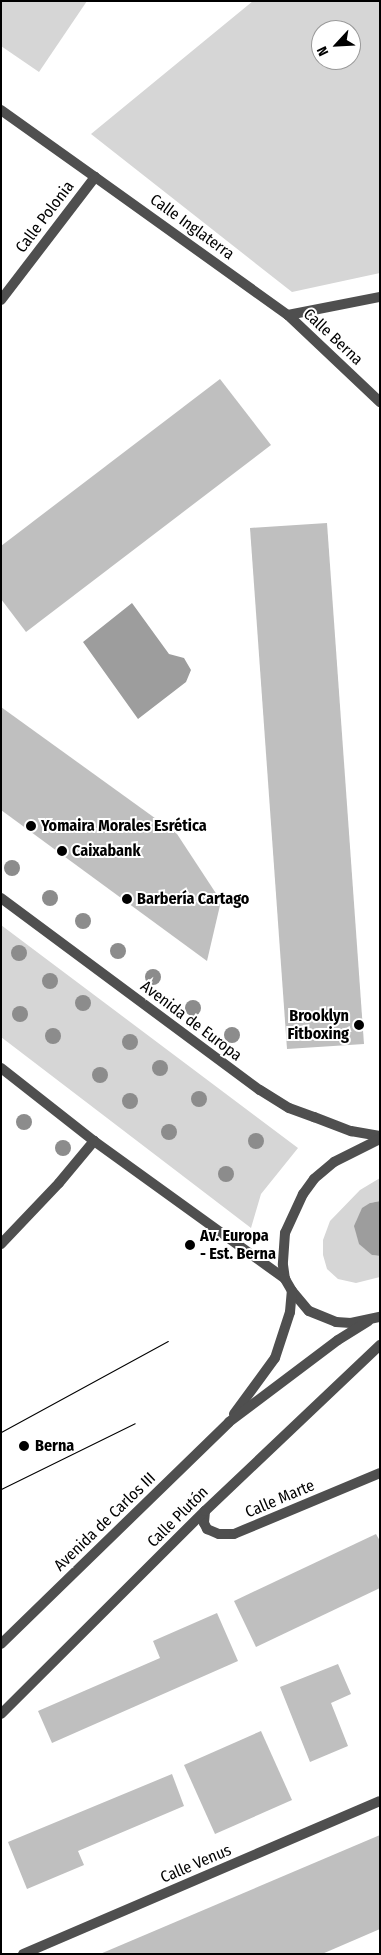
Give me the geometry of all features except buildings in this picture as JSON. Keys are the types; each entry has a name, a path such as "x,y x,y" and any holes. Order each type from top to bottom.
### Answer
{"street":[{"name":"Calle Inglaterra","path":"1,110 288,315"},
{"name":"Calle Polonia","path":"1,300 95,177"},
{"path":"288,315 380,297"},
{"name":"Calle Berna","path":"288,315 380,402"},
{"name":"Avenida de Europa","path":"1,898 260,1090 289,1108 380,1138"},
{"path":"1,1068 94,1141 285,1279"},
{"path":"380,1138 334,1162 314,1178 303,1194 285,1233 283,1265 285,1279 292,1291 309,1311 322,1318 351,1323 380,1317"},
{"path":"1,1244 59,1183 94,1141"},
{"name":"Avenida de Carlos III","path":"229,1422 275,1358 287,1326 292,1291"},
{"name":"Avenida de Carlos III","path":"1,1644 229,1422 338,1340 369,1320"},
{"name":"Calle Plutón","path":"1,1714 205,1511 380,1345"},
{"name":"Calle Marte","path":"205,1511 204,1523 207,1529 219,1534 234,1534 380,1473"},
{"name":"Calle Venus","path":"23,1954 380,1801"}],"shaded area":[{"path":"1,1 87,1 39,72 1,46"},
{"path":"253,1 380,1 380,273 292,292 91,134"},
{"path":"132,603 169,654 184,658 191,670 186,682 138,719 83,642"},
{"path":"1,925 298,1148 261,1194 251,1228 1,1037"},
{"path":"380,1178 380,1201 370,1203 372,1255 380,1256 380,1277 356,1283 338,1279 327,1269 323,1255 323,1240 330,1221 360,1190"},
{"path":"380,1201 380,1256 372,1255 359,1244 354,1226 362,1208 370,1203"}],"tram line":[{"path":"1,1432 168,1341"},
{"path":"1,1489 135,1423"}],"place":[{"name":"Yomaira Morales Esrética","path":"31,826"},
{"name":"Caixabank","path":"62,851"},
{"name":"Barbería Cartago","path":"127,899"},
{"name":"Brooklyn Fitboxing","path":"359,1025"},
{"name":"Av. Europa - Est. Berna","path":"190,1245"},
{"name":"Berna","path":"24,1446"}]}
